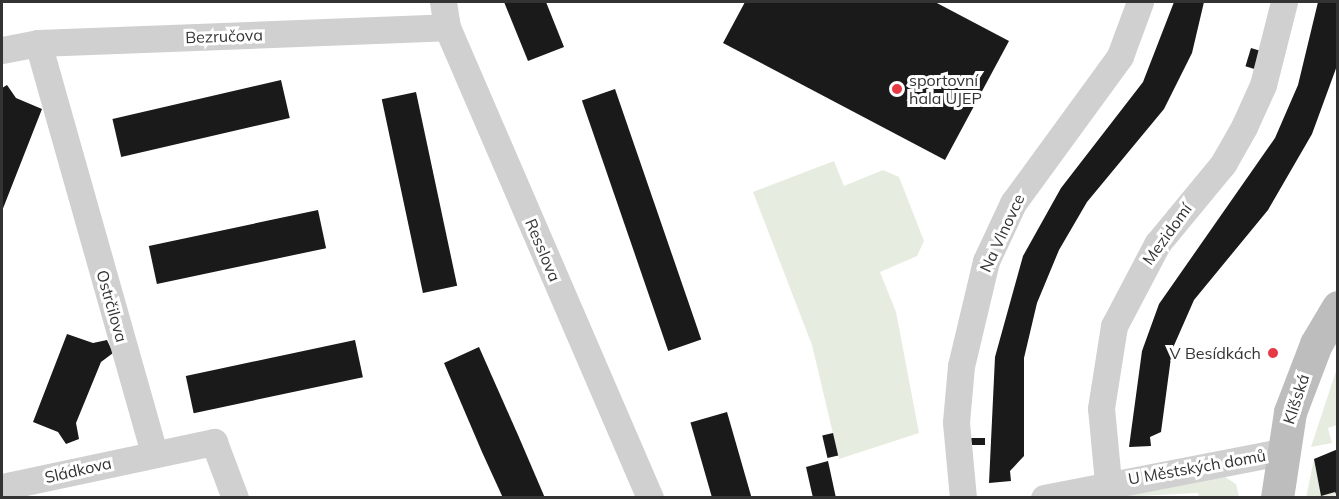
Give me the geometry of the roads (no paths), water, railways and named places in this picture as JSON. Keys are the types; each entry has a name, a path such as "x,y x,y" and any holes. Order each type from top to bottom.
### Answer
{"street":[{"name":"Na Vlnovce","path":"963,498 956,422 961,366 986,261 1013,203 1120,56 1140,2"},
{"name":"Mezidomí","path":"1108,482 1101,408 1114,326 1156,244 1223,164 1244,127 1274,52 1284,2"},
{"name":"Bezručova","path":"2,50 38,43 445,14"},
{"name":"Resslova","path":"445,14 650,498"},
{"name":"Ostrčilova","path":"38,43 154,452"},
{"name":"Klíšská","path":"1277,498 1280,452 1299,382 1338,307"},
{"path":"154,452 214,442 235,498"},
{"name":"Sládkova","path":"2,487 154,452"},
{"name":"U Městských domů","path":"1044,498 1108,482 1280,452"}],"place":[{"name":"sportovní hala UJEP","path":"897,89"},
{"name":"V Besídkách","path":"1273,353"}]}
